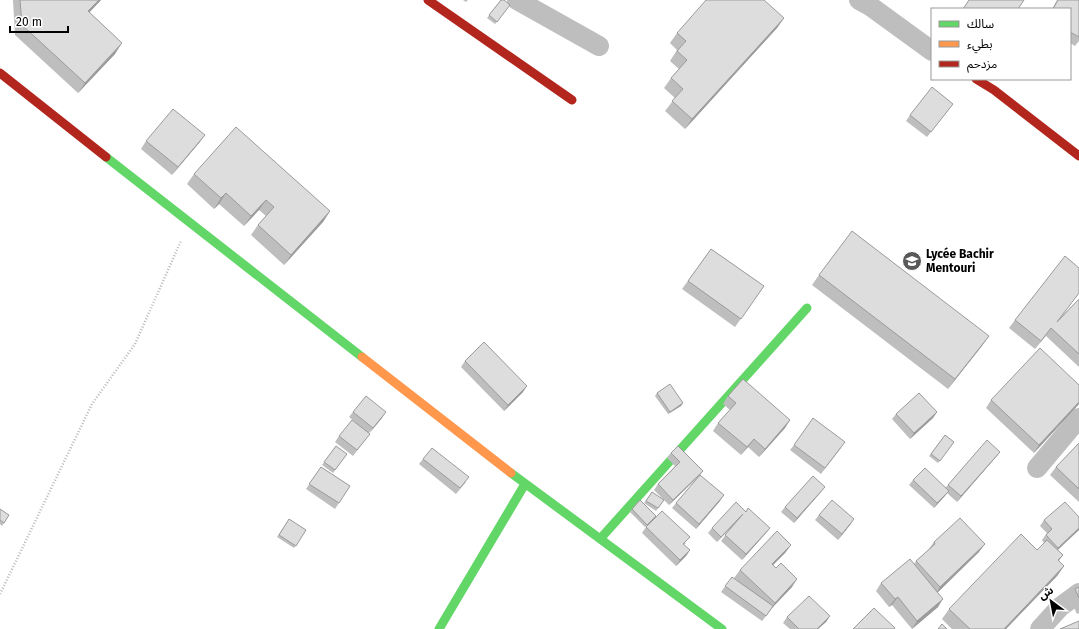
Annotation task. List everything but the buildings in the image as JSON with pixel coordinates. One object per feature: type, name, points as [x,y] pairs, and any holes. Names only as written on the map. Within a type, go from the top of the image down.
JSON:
[{"type":"street","points":[[428,0],[572,100]]},
{"type":"street","points":[[859,0],[870,6],[931,50]]},
{"type":"street","points":[[522,1],[599,46]]},
{"type":"street","points":[[0,73],[524,484],[722,629]]},
{"type":"street","points":[[978,80],[994,90],[1079,156]]},
{"type":"street","points":[[600,539],[807,308]]},
{"type":"street","points":[[1037,468],[1079,418]]},
{"type":"street","points":[[439,629],[524,484]]},
{"type":"street","points":[[1040,629],[1060,607],[1079,594]]},
{"type":"path","points":[[0,594],[92,404],[134,344],[189,221]]},
{"type":"traffic: fast","points":[[106,157],[362,357]]},
{"type":"traffic: fast","points":[[600,539],[807,308]]},
{"type":"traffic: fast","points":[[511,473],[722,629]]},
{"type":"traffic: fast","points":[[439,629],[525,484]]},
{"type":"traffic: slow","points":[[362,357],[511,473]]},
{"type":"traffic: jam","points":[[428,0],[572,100]]},
{"type":"traffic: jam","points":[[0,73],[106,157]]},
{"type":"traffic: jam","points":[[978,80],[994,90],[1079,156]]},
{"type":"place","name":"Lycée Bachir Mentouri","points":[[912,261]]}]
